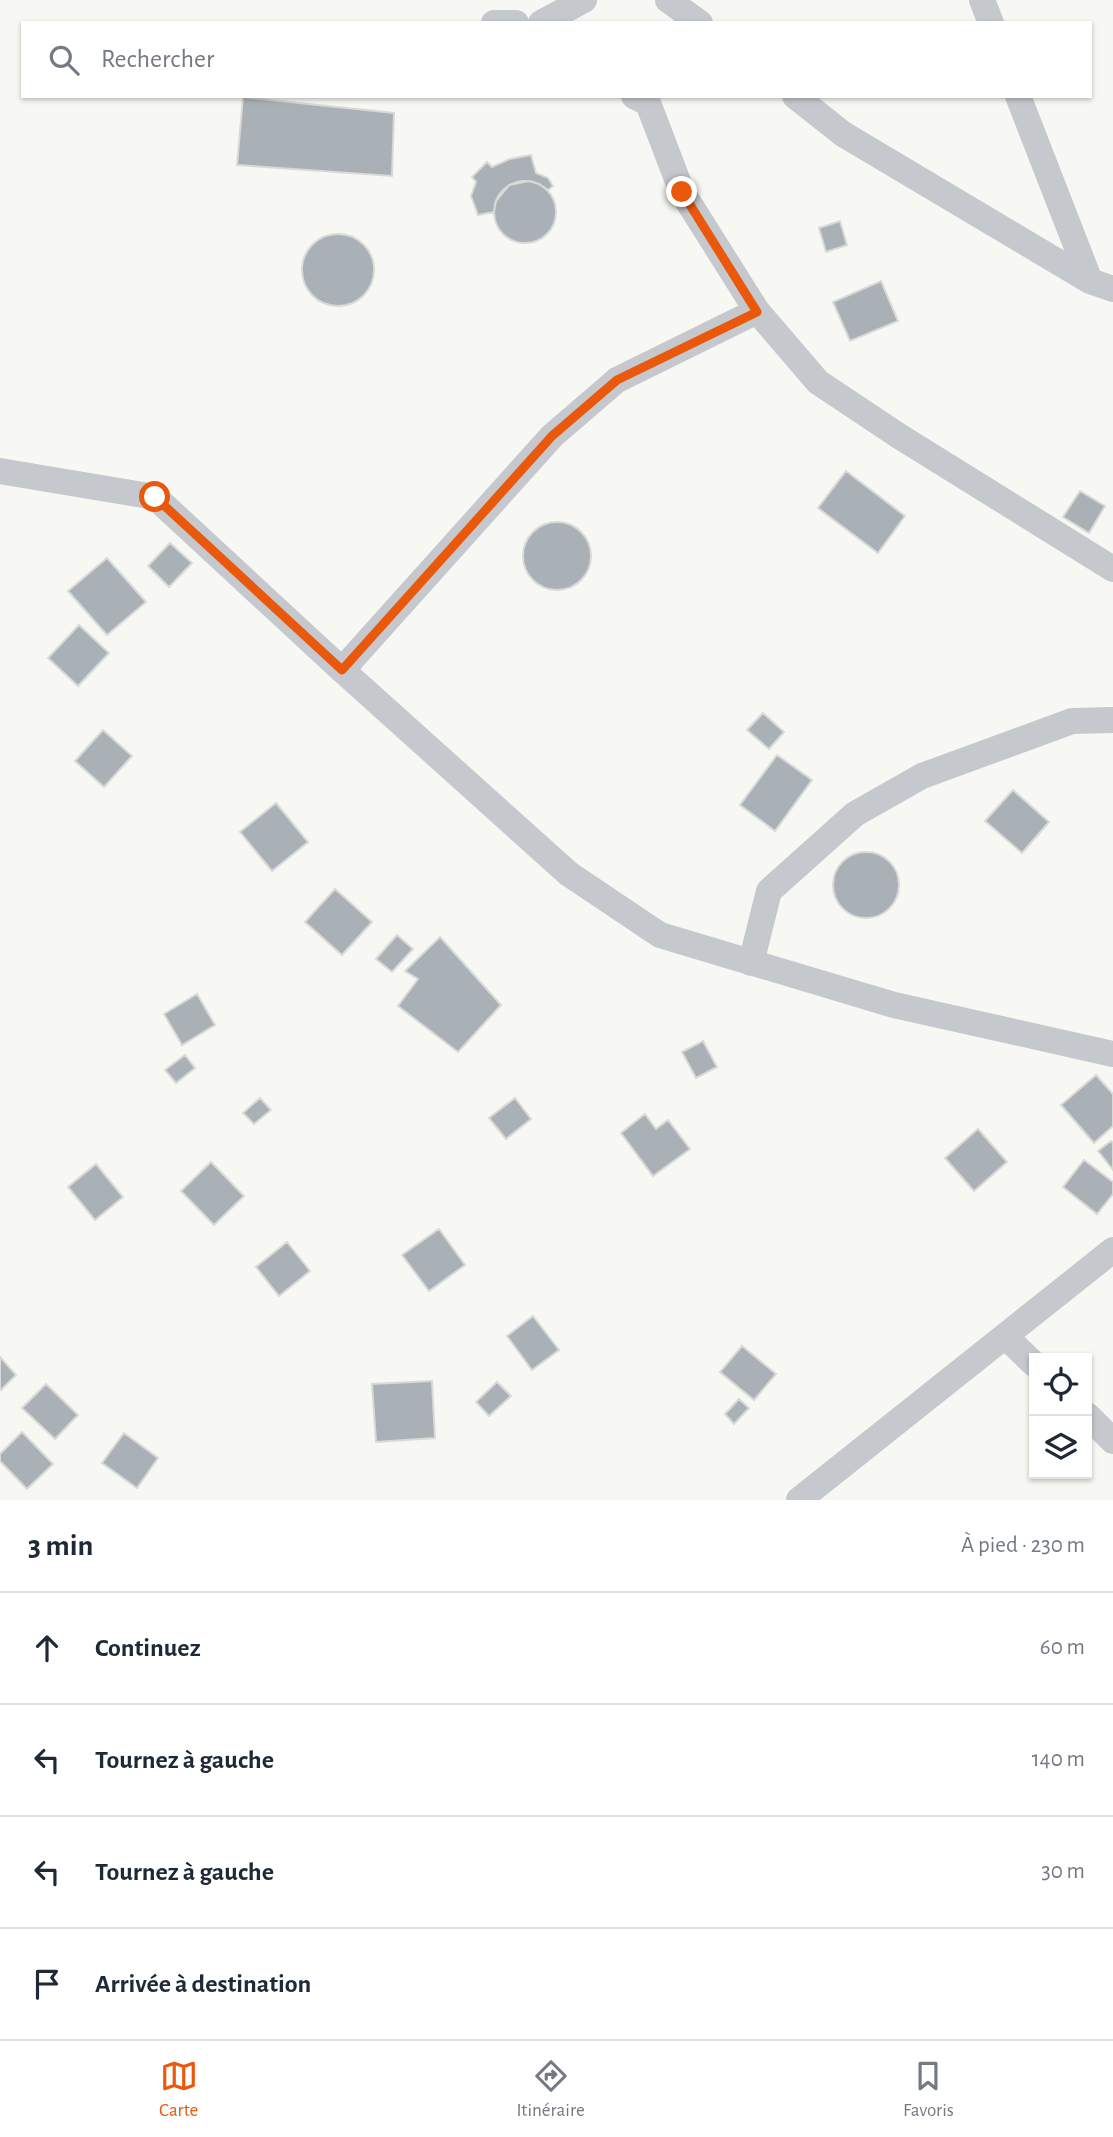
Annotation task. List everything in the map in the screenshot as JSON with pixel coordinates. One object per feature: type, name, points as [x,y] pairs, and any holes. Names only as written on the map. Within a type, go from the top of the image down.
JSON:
[{"type":"street","points":[[545,21],[584,0]]},
{"type":"street","points":[[668,0],[697,21]]},
{"type":"street","points":[[982,0],[990,21]]},
{"type":"street","points":[[638,98],[648,103],[682,192],[757,312],[818,382],[1113,569]]},
{"type":"street","points":[[798,98],[843,134],[1102,285]]},
{"type":"street","points":[[1019,98],[1102,285]]},
{"type":"street","points":[[342,670],[552,436],[617,380],[757,312]]},
{"type":"street","points":[[0,471],[155,497],[569,874],[660,935],[894,1005],[1113,1054]]},
{"type":"street","points":[[751,963],[769,891],[855,814],[922,776],[1072,721],[1113,720]]},
{"type":"street","points":[[799,1500],[1113,1250]]},
{"type":"street","points":[[1005,1336],[1029,1359]]},
{"type":"street","points":[[1088,1416],[1113,1441]]},
{"type":"building","points":[[243,98],[394,113],[392,176],[237,165]]},
{"type":"building","points":[[531,155],[536,173],[548,178],[553,186],[548,190],[529,181],[509,185],[496,201],[494,212],[478,215],[471,196],[476,182],[472,177],[487,162],[492,167],[510,159]]},
{"type":"building","points":[[525,181],[537,183],[547,190],[554,200],[554,224],[547,234],[537,241],[525,243],[513,241],[503,234],[496,224],[494,212],[496,200],[503,190],[513,183]]},
{"type":"building","points":[[840,221],[847,245],[826,252],[819,228]]},
{"type":"building","points":[[345,234],[364,244],[372,256],[372,284],[364,296],[352,304],[331,306],[312,296],[304,284],[302,263],[312,244],[324,236]]},
{"type":"building","points":[[881,281],[898,321],[850,341],[833,302]]},
{"type":"building","points":[[846,471],[905,516],[878,553],[818,508]]},
{"type":"building","points":[[1080,491],[1105,506],[1089,533],[1063,517]]},
{"type":"building","points":[[557,522],[570,525],[581,532],[588,543],[591,556],[588,569],[581,580],[570,587],[557,590],[544,587],[533,580],[526,569],[523,556],[526,543],[533,532],[544,525]]},
{"type":"building","points":[[170,543],[192,563],[169,587],[148,566]]},
{"type":"building","points":[[107,558],[146,602],[107,635],[68,591]]},
{"type":"building","points":[[79,625],[109,653],[78,686],[48,658]]},
{"type":"building","points":[[763,713],[784,732],[769,749],[747,730]]},
{"type":"building","points":[[103,730],[132,756],[104,787],[75,761]]},
{"type":"building","points":[[777,755],[812,780],[775,831],[740,805]]},
{"type":"building","points":[[1013,790],[1049,822],[1022,853],[985,821]]},
{"type":"building","points":[[276,803],[308,842],[272,871],[240,832]]},
{"type":"building","points":[[866,852],[879,855],[889,862],[896,872],[899,885],[896,898],[889,908],[879,915],[866,918],[853,915],[843,908],[836,898],[833,885],[836,872],[843,862],[853,855]]},
{"type":"building","points":[[335,889],[372,922],[342,955],[305,922]]},
{"type":"building","points":[[397,935],[413,949],[392,972],[376,959]]},
{"type":"building","points":[[440,937],[501,1005],[458,1052],[398,1006],[418,979],[405,971]]},
{"type":"building","points":[[197,994],[215,1025],[182,1045],[164,1014]]},
{"type":"building","points":[[703,1041],[717,1067],[696,1078],[682,1052]]},
{"type":"building","points":[[185,1055],[195,1068],[176,1083],[165,1070]]},
{"type":"building","points":[[1096,1075],[1113,1094],[1113,1126],[1094,1143],[1061,1105]]},
{"type":"building","points":[[260,1098],[271,1110],[254,1124],[243,1113]]},
{"type":"building","points":[[515,1098],[531,1119],[506,1139],[489,1118]]},
{"type":"building","points":[[645,1114],[656,1129],[668,1120],[690,1149],[653,1176],[621,1133]]},
{"type":"building","points":[[978,1129],[1007,1162],[974,1191],[945,1158]]},
{"type":"building","points":[[1111,1141],[1113,1143],[1113,1170],[1098,1151]]},
{"type":"building","points":[[1084,1160],[1113,1182],[1113,1194],[1097,1214],[1063,1187]]},
{"type":"building","points":[[211,1162],[244,1196],[214,1225],[181,1191]]},
{"type":"building","points":[[96,1164],[123,1197],[95,1220],[68,1187]]},
{"type":"building","points":[[439,1229],[465,1265],[429,1291],[402,1255]]},
{"type":"building","points":[[287,1242],[310,1271],[279,1296],[256,1267]]},
{"type":"building","points":[[533,1316],[559,1350],[532,1370],[507,1336]]},
{"type":"building","points":[[742,1346],[776,1374],[754,1400],[720,1372]]},
{"type":"building","points":[[0,1357],[16,1375],[1,1390],[0,1389]]},
{"type":"building","points":[[432,1381],[435,1438],[376,1442],[372,1384]]},
{"type":"building","points":[[497,1382],[511,1396],[489,1416],[476,1402]]},
{"type":"building","points":[[46,1384],[78,1415],[55,1439],[22,1408]]},
{"type":"building","points":[[739,1399],[749,1408],[734,1424],[725,1414]]},
{"type":"building","points":[[22,1432],[53,1464],[27,1489],[0,1461],[0,1454]]},
{"type":"building","points":[[124,1433],[158,1458],[137,1488],[102,1463]]},
{"type":"route","points":[[155,497],[342,670],[552,436],[617,380],[757,312],[682,192]]}]
